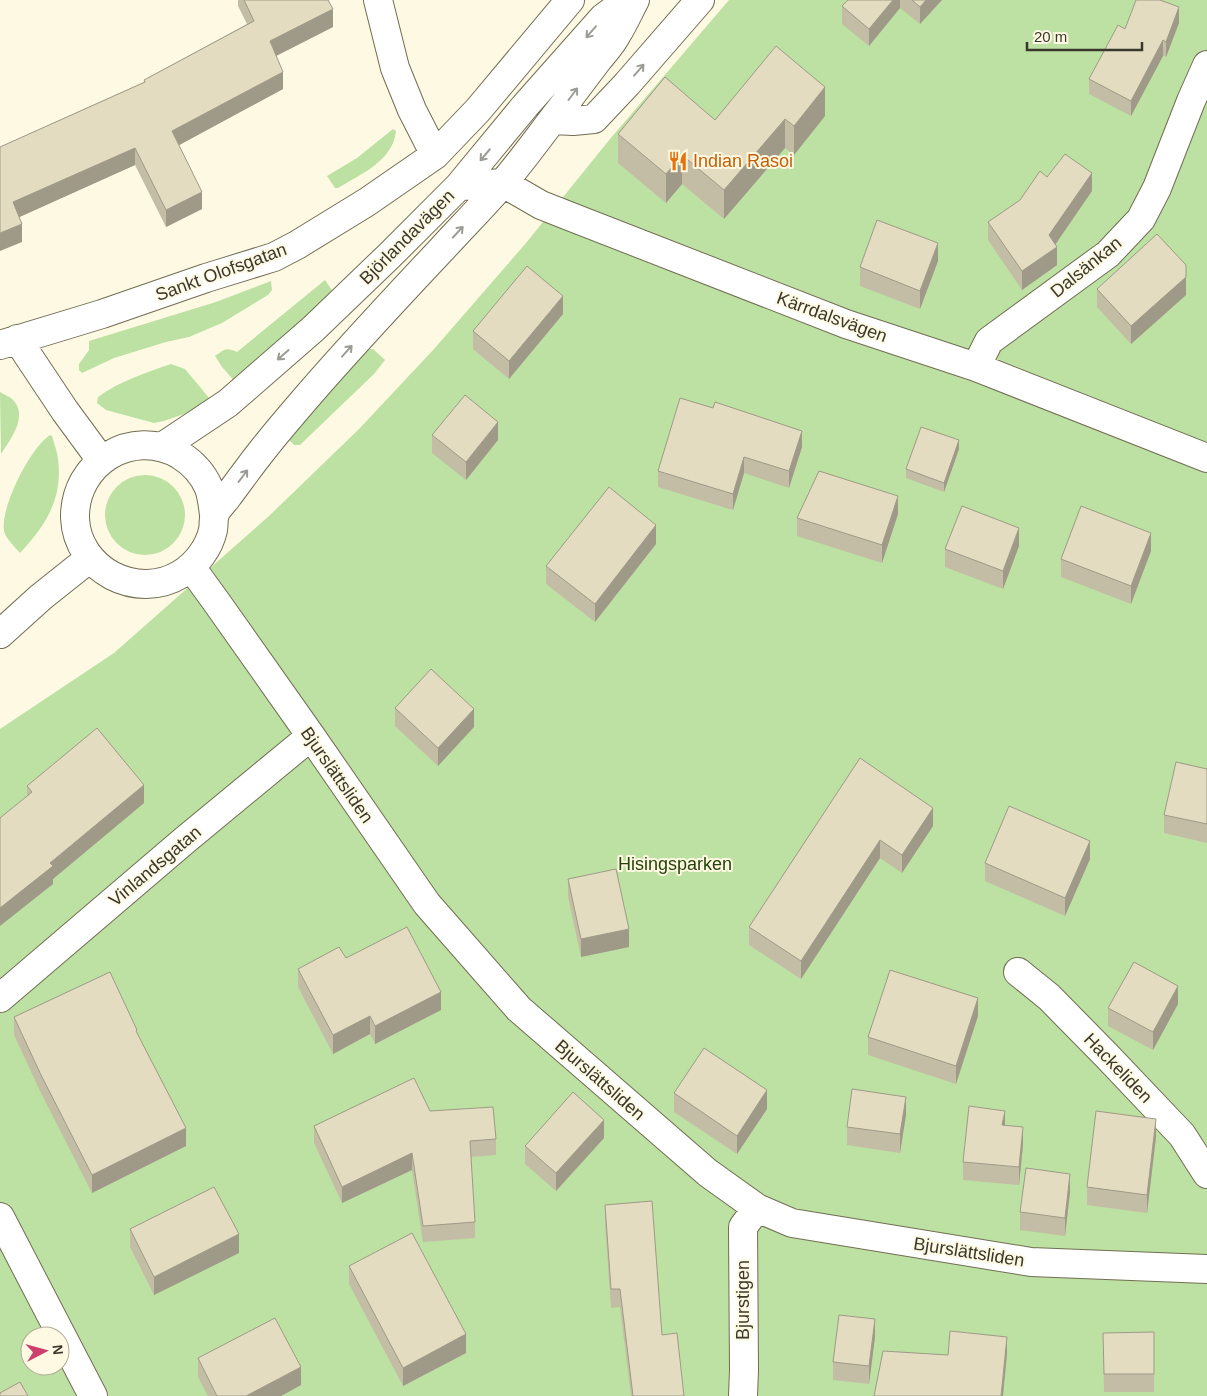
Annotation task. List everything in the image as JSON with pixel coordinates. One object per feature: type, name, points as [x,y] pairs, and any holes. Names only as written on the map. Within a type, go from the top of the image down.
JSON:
[{"type":"street","points":[[378,0],[395,68],[412,110],[435,155],[478,110],[570,0]]},
{"type":"street","name":"Björlandavägen","points":[[162,447],[228,403],[306,335],[389,256],[459,186],[525,106],[603,18],[628,0]]},
{"type":"street","name":"Björlandavägen","points":[[214,515],[266,445],[344,354],[503,183],[617,36],[635,0]]},
{"type":"street","points":[[552,120],[594,119],[700,0]]},
{"type":"street","name":"Dalsänkan","points":[[976,366],[989,341],[1108,254],[1141,219],[1157,188],[1207,64]]},
{"type":"street","name":"Sankt Olofsgatan","points":[[101,460],[65,410],[8,342],[102,314],[274,257],[367,202],[435,155]]},
{"type":"street","points":[[459,186],[503,183]]},
{"type":"street","name":"Kärrdalsvägen","points":[[503,183],[542,205],[574,218],[846,324],[976,366],[1207,458]]},
{"type":"street","name":"Björlandavägen","points":[[137,445],[162,447],[190,461],[208,485],[214,515],[213,530],[208,544],[200,556],[179,576],[152,584],[124,581],[111,576],[100,568],[82,546],[75,520],[78,493],[92,470],[101,460],[112,453],[137,445]]},
{"type":"street","points":[[0,634],[41,597],[90,558]]},
{"type":"street","name":"Bjurslättsliden","points":[[190,567],[311,736],[426,904],[519,1009],[708,1172],[757,1208],[792,1223],[1031,1262],[1207,1269]]},
{"type":"street","name":"Vinlandsgatan","points":[[0,998],[185,840],[311,736]]},
{"type":"street","name":"Hackeliden","points":[[1018,972],[1049,997],[1175,1128],[1207,1174]]},
{"type":"street","name":"Bjurstigen","points":[[743,1396],[743,1228],[757,1208]]},
{"type":"street","points":[[0,1217],[93,1396]]},
{"type":"green space","name":"Hisingsparken","points":[[729,0],[1207,0],[1207,1396],[0,1396],[0,729],[114,653],[269,516],[359,429],[434,349],[526,243],[610,139]]},
{"type":"green space","points":[[393,129],[396,131],[394,141],[382,159],[366,172],[335,188],[327,176],[357,158]]},
{"type":"green space","points":[[325,280],[332,290],[279,346],[238,385],[215,356],[226,349],[237,352]]},
{"type":"green space","points":[[271,281],[272,290],[268,295],[222,323],[189,337],[114,358],[82,373],[79,370],[79,364],[89,350],[89,341],[216,302]]},
{"type":"green space","points":[[369,349],[373,349],[385,360],[374,374],[300,445],[294,445],[289,440],[290,436]]},
{"type":"green space","points":[[171,364],[185,369],[210,399],[184,414],[154,423],[106,410],[97,403],[98,397],[115,386]]},
{"type":"green space","points":[[0,392],[11,398],[19,411],[19,419],[14,434],[1,454]]},
{"type":"green space","points":[[50,435],[52,436],[58,459],[58,487],[55,499],[45,522],[20,553],[4,531],[7,508],[18,479],[26,465],[42,442]]},
{"type":"green space","points":[[145,475],[160,478],[173,487],[182,500],[185,515],[182,530],[173,543],[160,552],[145,555],[130,552],[117,543],[108,530],[105,515],[108,500],[117,487],[130,478]]},
{"type":"building","points":[[244,0],[328,0],[333,9],[270,41],[283,72],[172,131],[202,192],[166,210],[135,148],[13,202],[22,224],[0,233],[0,147],[145,82],[144,80],[254,21]]},
{"type":"building","points":[[848,0],[893,0],[869,29],[842,6]]},
{"type":"building","points":[[912,0],[926,0],[920,7]]},
{"type":"building","points":[[1136,0],[1160,0],[1179,7],[1166,42],[1163,40],[1131,101],[1089,79],[1118,25],[1125,29]]},
{"type":"building","points":[[776,46],[825,87],[794,126],[785,119],[724,190],[682,155],[666,174],[618,134],[665,77],[715,120]]},
{"type":"building","points":[[1065,154],[1092,173],[1049,235],[1057,247],[1022,271],[988,222],[1020,200],[1040,171],[1047,177]]},
{"type":"building","points":[[877,220],[938,243],[920,291],[860,267]]},
{"type":"building","points":[[1157,234],[1186,265],[1186,277],[1131,326],[1097,289]]},
{"type":"building","points":[[527,266],[563,296],[509,361],[473,331]]},
{"type":"building","points":[[465,395],[498,422],[466,462],[432,435]]},
{"type":"building","points":[[680,398],[713,408],[715,402],[802,431],[789,471],[744,457],[733,494],[658,471]]},
{"type":"building","points":[[921,427],[959,440],[944,483],[906,469]]},
{"type":"building","points":[[819,471],[898,496],[882,545],[797,518]]},
{"type":"building","points":[[609,487],[656,525],[595,604],[546,566]]},
{"type":"building","points":[[962,506],[1019,528],[1003,571],[945,549]]},
{"type":"building","points":[[1081,506],[1151,533],[1131,586],[1061,559]]},
{"type":"building","points":[[431,669],[474,709],[438,748],[395,708]]},
{"type":"building","points":[[97,728],[144,785],[50,863],[53,866],[0,908],[0,818],[32,792],[27,786]]},
{"type":"building","points":[[860,758],[933,808],[902,855],[880,840],[801,961],[749,927]]},
{"type":"building","points":[[1176,762],[1207,769],[1207,824],[1164,815]]},
{"type":"building","points":[[1009,806],[1090,841],[1065,898],[985,863]]},
{"type":"building","points":[[616,869],[629,929],[581,939],[568,879]]},
{"type":"building","points":[[407,927],[441,992],[375,1026],[370,1016],[333,1035],[298,969],[339,947],[346,958]]},
{"type":"building","points":[[1134,962],[1178,986],[1153,1032],[1108,1008]]},
{"type":"building","points":[[890,970],[978,998],[956,1066],[868,1037]]},
{"type":"building","points":[[110,972],[136,1031],[186,1128],[92,1175],[14,1017]]},
{"type":"building","points":[[704,1048],[767,1090],[737,1136],[674,1093]]},
{"type":"building","points":[[414,1078],[430,1111],[493,1107],[496,1139],[470,1141],[475,1222],[423,1226],[412,1153],[342,1187],[314,1126]]},
{"type":"building","points":[[852,1089],[906,1097],[900,1134],[847,1127]]},
{"type":"building","points":[[573,1092],[604,1120],[556,1173],[525,1146]]},
{"type":"building","points":[[969,1106],[1005,1111],[1002,1125],[1023,1127],[1019,1167],[963,1162]]},
{"type":"building","points":[[1096,1111],[1156,1119],[1147,1195],[1087,1187]]},
{"type":"building","points":[[1026,1168],[1070,1174],[1065,1218],[1020,1212]]},
{"type":"building","points":[[214,1187],[239,1234],[154,1277],[130,1229]]},
{"type":"building","points":[[652,1201],[662,1335],[677,1333],[684,1396],[633,1396],[620,1289],[611,1289],[605,1205]]},
{"type":"building","points":[[412,1233],[466,1334],[403,1368],[349,1266]]},
{"type":"building","points":[[839,1315],[875,1319],[869,1366],[833,1362]]},
{"type":"building","points":[[275,1318],[301,1367],[246,1396],[217,1396],[198,1358]]},
{"type":"building","points":[[950,1331],[1007,1337],[1001,1396],[874,1396],[883,1351],[948,1355]]},
{"type":"building","points":[[1154,1332],[1154,1374],[1104,1374],[1103,1333]]},
{"type":"building","points":[[20,1382],[28,1396],[0,1396],[0,1393]]},
{"type":"place","name":"Indian Rasoi","points":[[678,161]]}]
